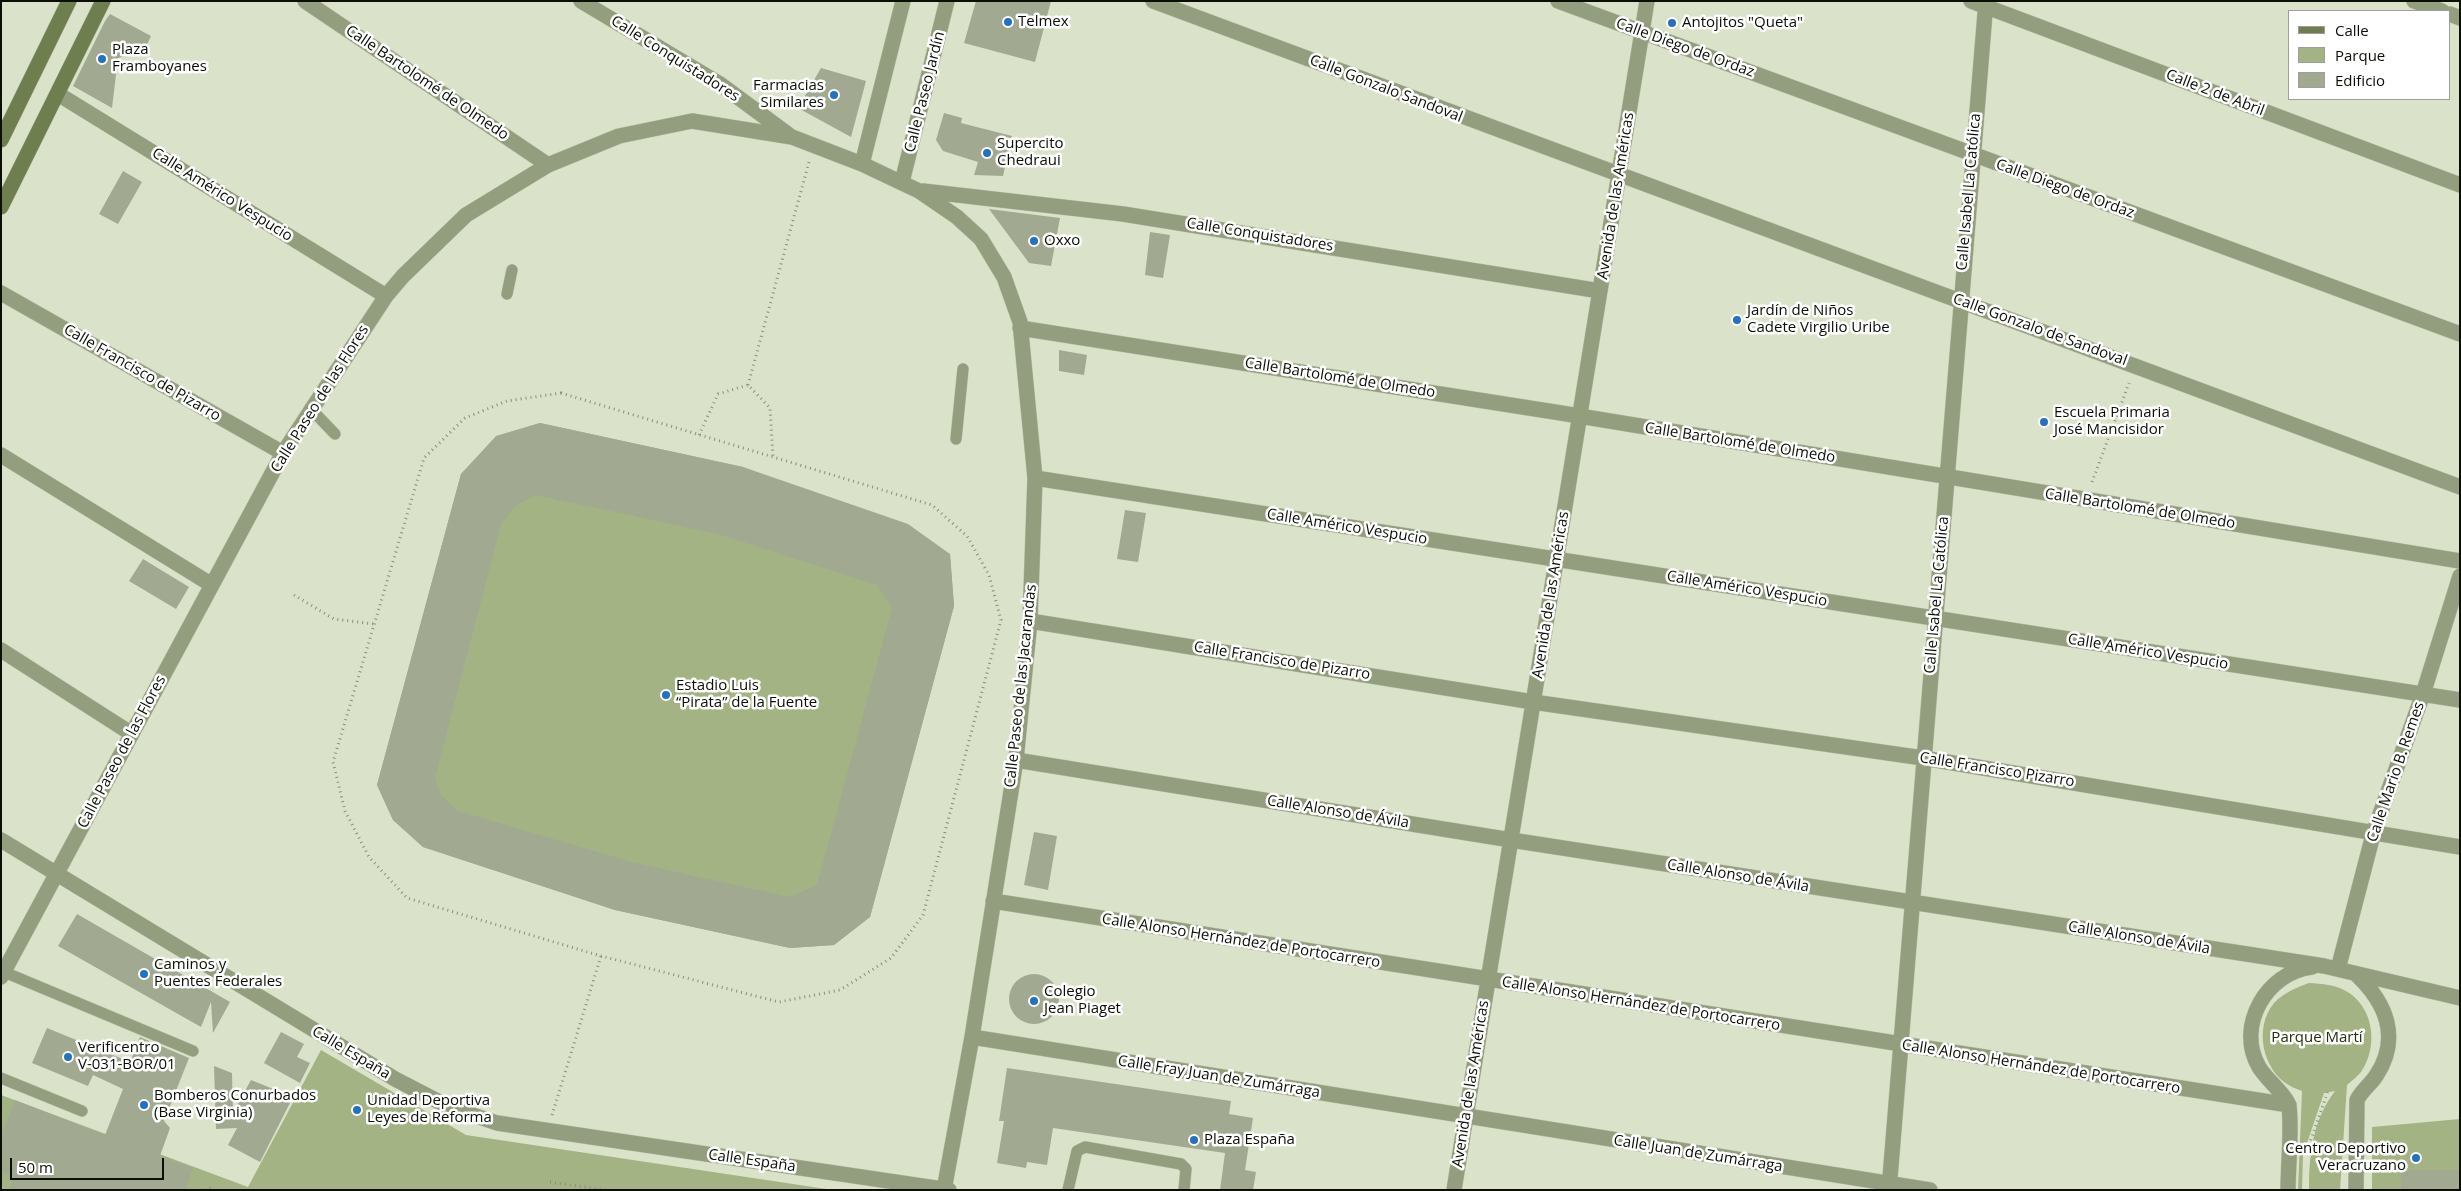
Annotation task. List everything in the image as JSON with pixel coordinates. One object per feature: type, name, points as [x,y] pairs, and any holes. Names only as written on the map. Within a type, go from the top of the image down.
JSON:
[{"type":"main road","points":[[1,140],[69,1]]},
{"type":"main road","points":[[1,207],[103,1]]},
{"type":"street","name":"Calle Bartolomé de Olmedo","points":[[305,1],[548,165]]},
{"type":"street","name":"Calle Conquistadores","points":[[581,1],[720,84],[792,137]]},
{"type":"street","points":[[862,164],[903,1]]},
{"type":"street","name":"Calle Paseo Jardín","points":[[902,182],[947,1]]},
{"type":"street","name":"Calle Gonzalo Sandoval","points":[[1153,1],[1619,176]]},
{"type":"street","name":"Calle Diego de Ordaz","points":[[1558,1],[2460,334]]},
{"type":"street","name":"Avenida de las Américas","points":[[1454,1190],[1647,1]]},
{"type":"street","points":[[2414,1],[2439,10]]},
{"type":"street","name":"Calle Isabel La Católica","points":[[1889,1187],[1972,154],[1980,3]]},
{"type":"street","name":"Calle 2 de Abril","points":[[1980,3],[2460,185]]},
{"type":"street","name":"Calle Américo Vespucio","points":[[58,94],[386,296]]},
{"type":"street","name":"Calle Paseo de las Flores","points":[[3,974],[283,453],[310,408],[386,296],[403,276],[466,215],[548,165],[620,136],[692,120],[792,137],[862,164]]},
{"type":"street","name":"Calle Paseo de las Jacarandas","points":[[862,164],[919,191],[957,216],[981,239],[1004,277],[1020,328],[1035,478],[1030,621],[1016,760],[972,1036],[944,1189]]},
{"type":"street","name":"Calle Gonzalo de Sandoval","points":[[1619,176],[1960,300],[2460,487]]},
{"type":"street","name":"Calle Conquistadores","points":[[919,191],[1132,215],[1600,291]]},
{"type":"street","name":"Calle Francisco de Pizarro","points":[[1,293],[283,453]]},
{"type":"street","name":"Calle Bartolomé de Olmedo","points":[[1020,328],[1580,417],[2460,561]]},
{"type":"street","points":[[1,455],[212,585]]},
{"type":"street","name":"Calle Américo Vespucio","points":[[1035,478],[2460,700]]},
{"type":"street","name":"Calle Mario B. Remes","points":[[2331,967],[2374,831],[2423,694],[2460,576]]},
{"type":"street","name":"Calle Francisco de Pizarro","points":[[1030,621],[1533,702]]},
{"type":"street","points":[[1,650],[132,734]]},
{"type":"street","name":"Calle Francisco Pizarro","points":[[1533,702],[1923,758],[2460,846]]},
{"type":"street","name":"Calle Alonso de Ávila","points":[[1016,760],[1511,840],[2331,967],[2357,975],[2460,998]]},
{"type":"street","name":"Calle España","points":[[1,840],[395,1079],[441,1103],[497,1123],[949,1190]]},
{"type":"street","name":"Calle Alonso Hernández de Portocarrero","points":[[994,901],[2289,1105]]},
{"type":"street","points":[[2288,1190],[2289,1105],[2257,1065],[2252,1049],[2251,1033],[2253,1018],[2268,990],[2280,979],[2303,968],[2331,967]]},
{"type":"street","points":[[2356,1190],[2357,1100],[2362,1091],[2377,1075],[2386,1054],[2389,1037],[2387,1017],[2380,1001],[2357,975]]},
{"type":"street","name":"Calle Fray Juan de Zumárraga","points":[[972,1036],[1466,1116]]},
{"type":"street","name":"Calle Juan de Zumárraga","points":[[1466,1116],[1889,1187],[1930,1190]]},
{"type":"lane","points":[[507,294],[512,270]]},
{"type":"lane","points":[[956,438],[963,369]]},
{"type":"lane","points":[[310,408],[335,434]]},
{"type":"lane","points":[[3,974],[192,1051]]},
{"type":"lane","points":[[1,1078],[82,1111]]},
{"type":"lane","points":[[1068,1190],[1077,1151],[1084,1147],[1181,1164],[1186,1169],[1184,1190]]},
{"type":"path","points":[[748,385],[813,145]]},
{"type":"path","points":[[2085,500],[2136,366]]},
{"type":"path","points":[[699,435],[718,394],[748,385]]},
{"type":"path","points":[[748,385],[770,408],[773,457]]},
{"type":"path","points":[[561,393],[773,457],[932,505],[967,536],[989,575],[1001,620],[922,915],[891,958],[840,990],[779,1002],[601,956],[408,898],[369,857],[345,811],[333,762],[424,458],[465,418],[507,401],[561,393]]},
{"type":"path","points":[[294,595],[334,619],[374,624]]},
{"type":"path","points":[[548,1130],[601,956]]},
{"type":"path","points":[[2308,1148],[2328,1091]]},
{"type":"path","points":[[550,1182],[605,1190]]},
{"type":"path","points":[[207,1190],[208,1187],[214,1190]]},
{"type":"green space","name":"Estadio Luis “Pirata” de la Fuente","points":[[540,423],[743,467],[950,554],[954,606],[870,917],[834,945],[790,948],[615,910],[423,847],[393,820],[377,785],[461,474],[497,436]]},
{"type":"green space","name":"Parque Martí","points":[[2309,983],[2335,987],[2344,990],[2354,997],[2362,1005],[2370,1027],[2371,1039],[2367,1062],[2361,1072],[2347,1085],[2340,1190],[2309,1190],[2311,1150],[2317,1125],[2335,1091],[2324,1093],[2303,1155],[2302,1190],[2298,1190],[2302,1091],[2286,1083],[2276,1074],[2265,1053],[2263,1042],[2265,1019],[2270,1008],[2278,999]]},
{"type":"green space","name":"Unidad Deportiva Leyes de Reforma","points":[[321,1050],[466,1135],[833,1190],[1,1190],[1,1095],[248,1187]]},
{"type":"green space","name":"Centro Deportivo Veracruzano","points":[[2460,1119],[2460,1190],[2372,1190],[2372,1127]]},
{"type":"building","name":"Telmex","points":[[976,1],[1051,1],[1035,62],[964,43]]},
{"type":"building","name":"Plaza Framboyanes","points":[[110,14],[151,36],[145,49],[133,50],[130,55],[118,58],[112,108],[73,86]]},
{"type":"building","name":"Farmacias Similares","points":[[821,68],[866,81],[851,137],[798,108]]},
{"type":"building","name":"Supercito Chedraui","points":[[944,113],[962,118],[961,123],[1012,136],[1003,176],[974,175],[978,162],[943,151],[936,140]]},
{"type":"building","points":[[123,171],[142,182],[118,224],[99,214]]},
{"type":"building","name":"Oxxo","points":[[989,209],[1060,218],[1051,266],[1029,263]]},
{"type":"building","points":[[1150,232],[1170,235],[1163,278],[1145,275]]},
{"type":"building","points":[[1059,350],[1087,355],[1084,375],[1059,371]]},
{"type":"building","points":[[540,423],[743,467],[908,524],[950,554],[954,606],[870,917],[834,945],[790,948],[615,910],[423,847],[393,820],[377,785],[461,474],[496,436]],"holes":[[[535,495],[718,534],[877,585],[892,608],[817,885],[790,897],[632,862],[458,811],[441,795],[435,778],[501,524],[515,506]]]},
{"type":"building","points":[[1125,510],[1146,513],[1138,562],[1117,559]]},
{"type":"building","points":[[143,559],[189,587],[176,609],[129,581]]},
{"type":"building","points":[[1034,832],[1057,836],[1048,890],[1024,885]]},
{"type":"building","name":"Caminos y Puentes Federales","points":[[77,914],[230,1002],[213,1033],[211,1002],[201,1027],[58,946]]},
{"type":"building","name":"Colegio Jean Piaget","points":[[1029,974],[1039,974],[1052,981],[1059,994],[1059,1004],[1052,1017],[1039,1024],[1029,1024],[1020,1020],[1013,1013],[1009,1004],[1009,994],[1013,985],[1020,978]]},
{"type":"building","points":[[47,1028],[130,1062],[140,1037],[189,1058],[164,1121],[170,1128],[160,1156],[193,1168],[185,1190],[9,1190],[14,1176],[1,1171],[1,1135],[15,1100],[105,1135],[123,1089],[93,1075],[88,1086],[32,1063]]},
{"type":"building","points":[[281,1032],[304,1044],[297,1057],[310,1063],[300,1083],[264,1063]]},
{"type":"building","points":[[214,1066],[232,1073],[233,1113],[251,1080],[293,1097],[260,1162],[228,1145],[237,1128],[216,1129]]},
{"type":"building","name":"Plaza España","points":[[1007,1068],[1231,1101],[1229,1114],[1253,1118],[1245,1170],[1256,1172],[1253,1190],[1220,1190],[1225,1153],[1053,1128],[1047,1165],[1027,1162],[1026,1168],[997,1163],[1004,1121],[999,1121]]},
{"type":"building","points":[[2401,1170],[2460,1170],[2460,1190],[2401,1190]]},
{"type":"place","name":"Telmex","points":[[1008,22]]},
{"type":"place","name":"Antojitos \"Queta\"","points":[[1672,23]]},
{"type":"place","name":"Plaza Framboyanes","points":[[102,59]]},
{"type":"place","name":"Farmacias Similares","points":[[834,95]]},
{"type":"place","name":"Supercito Chedraui","points":[[987,153]]},
{"type":"place","name":"Oxxo","points":[[1034,241]]},
{"type":"place","name":"Jardín de Niños Cadete Virgilio Uribe","points":[[1737,320]]},
{"type":"place","name":"Escuela Primaria José Mancisidor","points":[[2044,422]]},
{"type":"place","name":"Estadio Luis “Pirata” de la Fuente","points":[[666,695]]},
{"type":"place","name":"Caminos y Puentes Federales","points":[[144,974]]},
{"type":"place","name":"Colegio Jean Piaget","points":[[1034,1001]]},
{"type":"place","name":"Verificentro V-031-BOR/01","points":[[68,1057]]},
{"type":"place","name":"Bomberos Conurbados (Base Virginia)","points":[[144,1105]]},
{"type":"place","name":"Unidad Deportiva Leyes de Reforma","points":[[357,1110]]},
{"type":"place","name":"Plaza España","points":[[1194,1140]]},
{"type":"place","name":"Centro Deportivo Veracruzano","points":[[2416,1158]]}]
